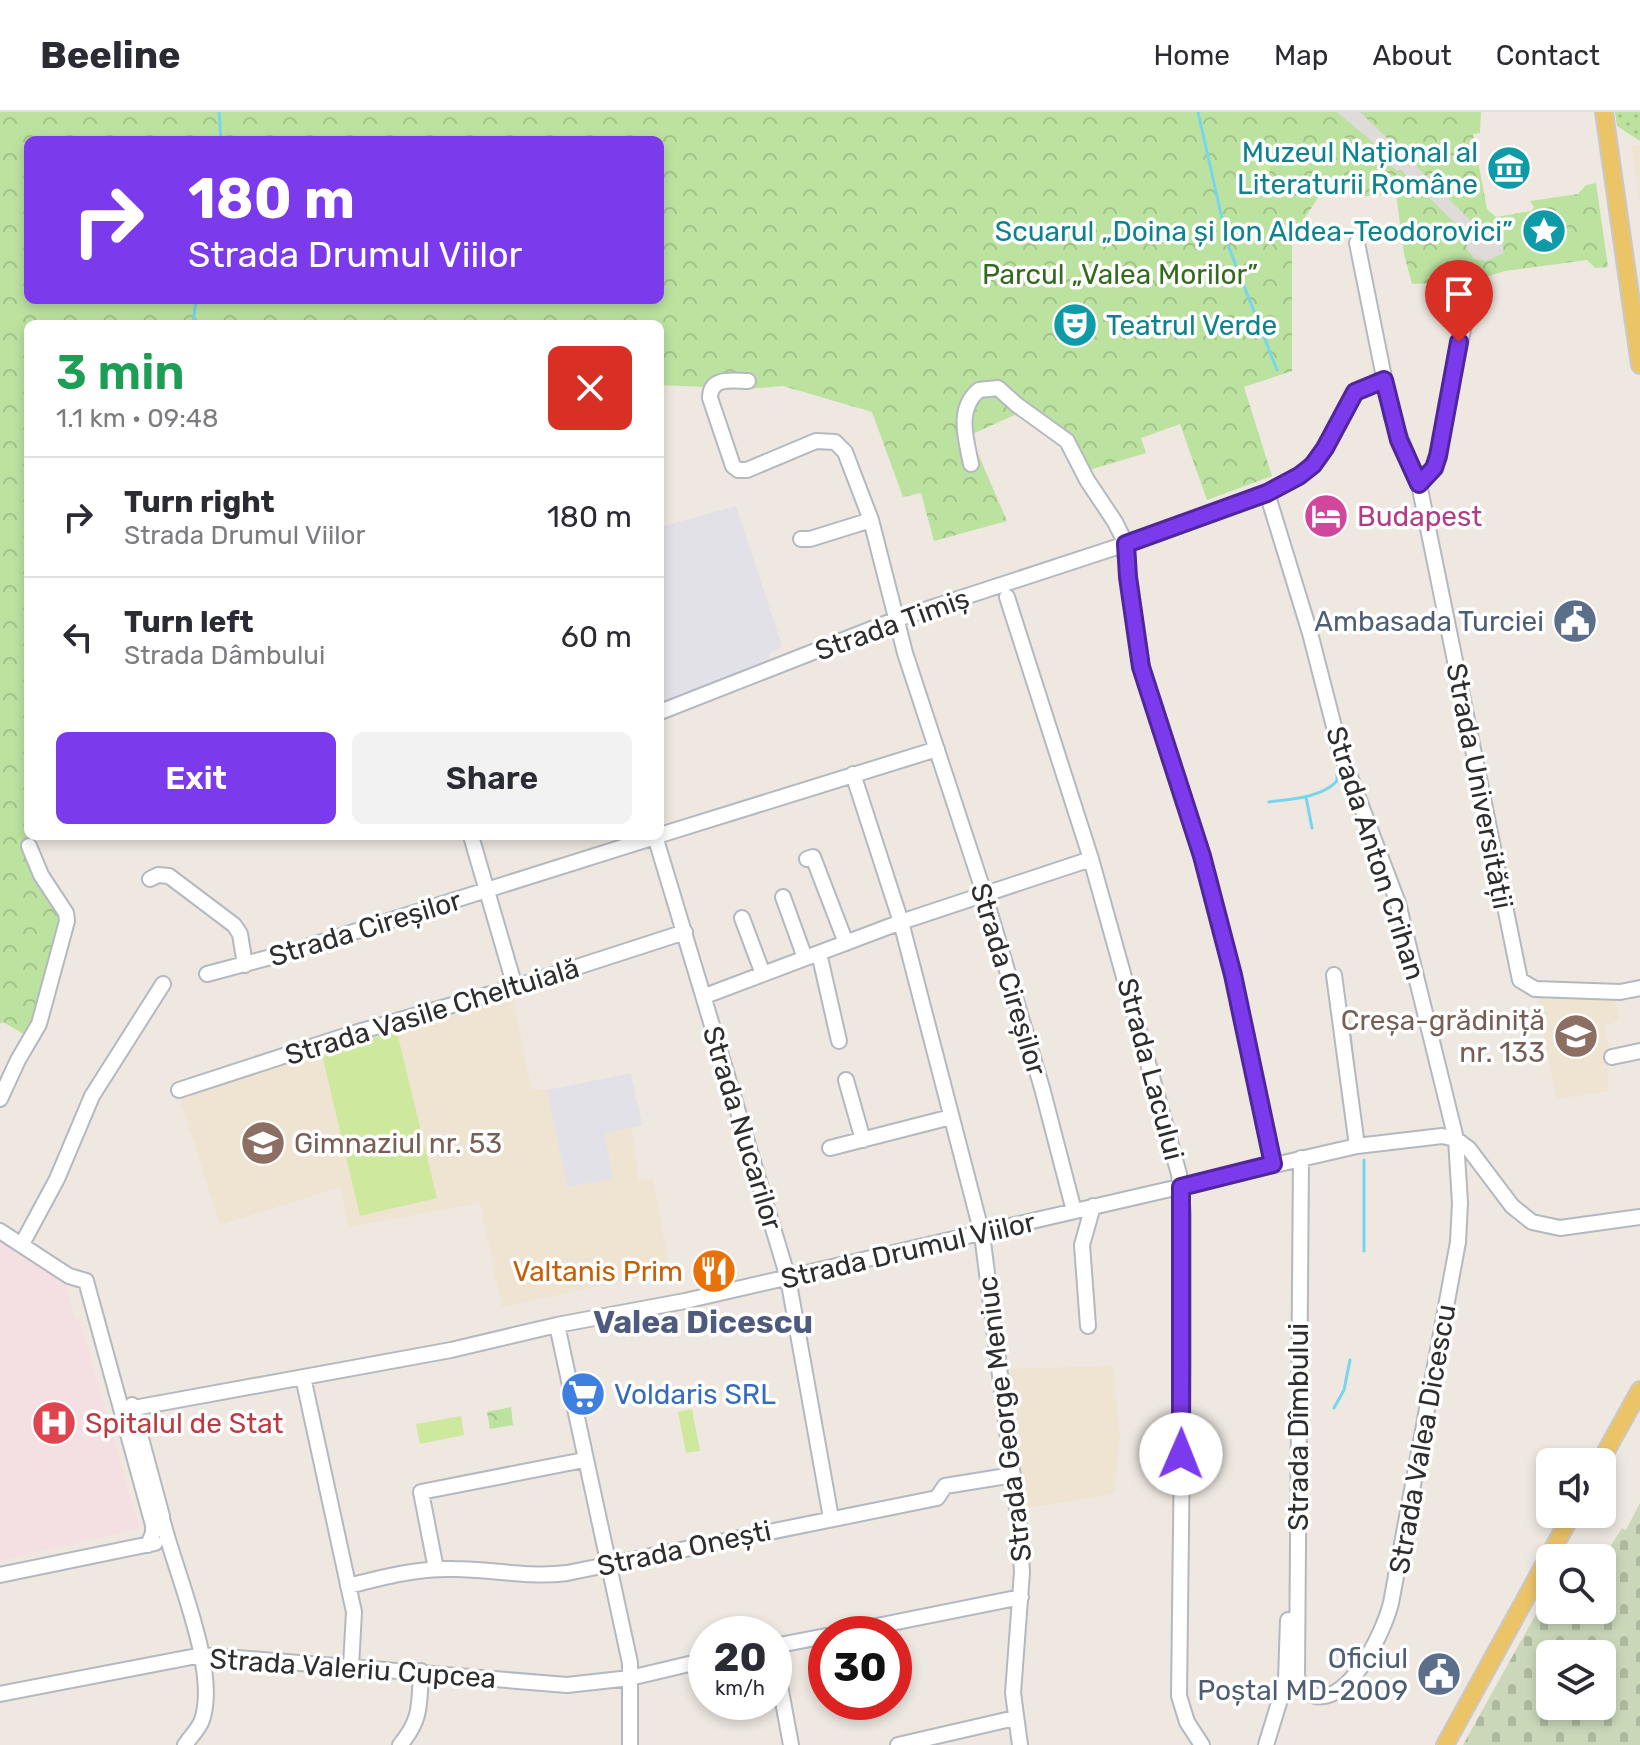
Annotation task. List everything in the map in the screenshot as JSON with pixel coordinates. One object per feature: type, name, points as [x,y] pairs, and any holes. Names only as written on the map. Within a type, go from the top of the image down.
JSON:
[{"type":"main road","points":[[1604,112],[1640,365]]},
{"type":"main road","points":[[1608,1448],[1640,1390]]},
{"type":"main road","points":[[1445,1745],[1564,1528]]},
{"type":"street","points":[[1357,243],[1384,380]]},
{"type":"street","points":[[1419,484],[1434,468],[1438,456],[1473,286]]},
{"type":"street","name":"Strada Universității","points":[[1384,380],[1399,440],[1419,484],[1520,980],[1535,989],[1620,992],[1640,988]]},
{"type":"street","name":"Strada Timiș","points":[[664,710],[897,619],[1126,544],[1267,493],[1307,470],[1325,448],[1350,397],[1360,388],[1384,380]]},
{"type":"street","name":"Strada Cireșilor","points":[[748,381],[724,381],[716,383],[710,390],[733,466],[738,470],[747,470],[816,441],[835,442],[845,452],[871,520],[905,653],[984,893],[1042,1088],[1074,1211]]},
{"type":"street","points":[[971,464],[964,426],[967,405],[979,390],[998,388],[1067,441],[1126,544],[1141,667],[1202,856],[1233,975],[1273,1164]]},
{"type":"street","name":"Strada Anton Crihan","points":[[1267,493],[1310,633],[1340,750],[1398,903],[1456,1139],[1469,1149],[1512,1206],[1532,1222],[1560,1228],[1640,1217]]},
{"type":"street","points":[[801,539],[871,520]]},
{"type":"street","name":"Strada Lacului","points":[[1007,597],[1091,859],[1170,1135],[1181,1187],[1183,1365],[1179,1696],[1187,1722],[1202,1745]]},
{"type":"street","name":"Strada Cireșilor","points":[[664,834],[937,749]]},
{"type":"street","name":"Strada George Meniuc","points":[[853,774],[901,922],[982,1234],[1021,1551],[1021,1597],[1013,1693],[1020,1745]]},
{"type":"street","points":[[472,840],[515,987]]},
{"type":"street","name":"Strada Cireșilor","points":[[207,974],[245,965],[644,840]]},
{"type":"street","name":"Strada Nucarilor","points":[[658,840],[788,1278],[831,1518]]},
{"type":"street","points":[[0,1099],[39,1024],[67,921],[66,913],[41,875],[29,846]]},
{"type":"street","points":[[807,859],[813,857],[846,943]]},
{"type":"street","points":[[705,996],[901,922],[1091,859]]},
{"type":"street","points":[[157,877],[174,880],[234,925],[240,934],[245,965]]},
{"type":"street","points":[[783,897],[812,956],[839,1041]]},
{"type":"street","points":[[742,918],[763,974]]},
{"type":"street","name":"Strada Vasile Cheltuială","points":[[179,1090],[374,1026],[515,987],[685,932]]},
{"type":"street","points":[[1334,975],[1357,1146]]},
{"type":"street","points":[[22,1244],[57,1179],[92,1096],[163,984]]},
{"type":"street","points":[[1612,1057],[1640,1051]]},
{"type":"street","points":[[846,1080],[863,1140]]},
{"type":"street","points":[[830,1148],[951,1117]]},
{"type":"street","name":"Strada Drumul Viilor","points":[[127,1408],[451,1350],[557,1325],[685,1301],[1357,1146],[1442,1136],[1456,1139]]},
{"type":"street","name":"Strada Valea Dicescu","points":[[1306,1693],[1329,1696],[1352,1678],[1379,1637],[1391,1603],[1458,1242],[1460,1203],[1456,1139]]},
{"type":"street","name":"Strada Dîmbului","points":[[1301,1158],[1297,1674],[1298,1682],[1306,1693]]},
{"type":"street","points":[[1088,1326],[1082,1245],[1093,1206]]},
{"type":"street","points":[[0,1231],[69,1276],[86,1281],[104,1344],[112,1345],[153,1525],[152,1544]]},
{"type":"street","points":[[557,1325],[630,1663],[630,1745]]},
{"type":"street","points":[[303,1377],[354,1612],[351,1666]]},
{"type":"street","points":[[127,1408],[202,1655],[205,1693],[202,1721],[185,1745]]},
{"type":"street","points":[[436,1569],[421,1492],[584,1460]]},
{"type":"street","name":"Strada Onești","points":[[348,1586],[417,1570],[541,1576],[609,1565],[937,1498],[945,1486],[1013,1475]]},
{"type":"street","points":[[0,1575],[152,1544],[161,1537],[163,1522]]},
{"type":"street","points":[[152,1544],[170,1550]]},
{"type":"street","points":[[912,1619],[1021,1597]]},
{"type":"street","points":[[1266,1745],[1286,1680],[1288,1620]]},
{"type":"street","name":"Strada Valeriu Cupcea","points":[[0,1694],[202,1655],[567,1685],[630,1678],[688,1664]]},
{"type":"street","points":[[400,1745],[413,1731],[417,1720],[421,1671]]},
{"type":"street","points":[[898,1745],[1015,1718]]},
{"type":"street","points":[[786,1720],[791,1745]]},
{"type":"shaded area","points":[[1337,112],[1360,112],[1394,145],[1398,143],[1412,157],[1410,160],[1478,228],[1489,227],[1495,232],[1500,231],[1504,253],[1486,261],[1474,259],[1467,249],[1467,235],[1400,169],[1397,171],[1384,159],[1387,156]]},
{"type":"shaded area","points":[[1640,145],[1640,203],[1631,146]]},
{"type":"shaded area","points":[[736,506],[782,646],[770,653],[768,662],[664,703],[664,526]]},
{"type":"shaded area","name":"Creșa-grădiniță nr. 133","points":[[1537,995],[1615,999],[1619,1021],[1604,1026],[1612,1062],[1607,1068],[1609,1091],[1556,1099]]},
{"type":"shaded area","points":[[513,999],[531,1089],[547,1090],[567,1187],[613,1179],[605,1134],[631,1127],[639,1180],[653,1179],[670,1271],[502,1307],[480,1203],[348,1227],[341,1187],[220,1225],[180,1098],[434,1015]]},
{"type":"shaded area","points":[[631,1073],[642,1125],[605,1134],[613,1179],[567,1187],[547,1090]]},
{"type":"shaded area","name":"Spitalul de Stat","points":[[0,1240],[65,1282],[75,1319],[79,1318],[139,1528],[0,1561]]},
{"type":"shaded area","points":[[1113,1366],[1120,1437],[1114,1494],[1022,1509],[1010,1369]]},
{"type":"green space","name":"Parcul „Valea Morilor”","points":[[0,112],[1481,112],[1480,133],[1473,134],[1487,209],[1496,217],[1531,211],[1534,207],[1530,201],[1578,194],[1586,185],[1596,183],[1608,267],[1595,268],[1587,260],[1505,271],[1489,276],[1482,285],[1467,282],[1412,284],[1404,254],[1396,194],[1356,197],[1356,188],[1324,189],[1296,231],[1292,232],[1292,371],[1244,387],[1272,476],[1207,500],[1180,424],[1141,438],[1146,453],[1089,470],[1069,439],[1017,414],[970,435],[1007,521],[934,541],[921,493],[903,497],[872,412],[783,386],[746,389],[664,385],[664,320],[24,320],[24,840],[34,840],[29,854],[62,916],[27,1036],[3,1022],[0,1024]]},
{"type":"green space","points":[[1615,112],[1640,112],[1640,141],[1617,126]]},
{"type":"green space","points":[[1268,163],[1273,190],[1263,192],[1258,165]]},
{"type":"green space","points":[[397,1032],[437,1198],[360,1216],[321,1050]]},
{"type":"green space","points":[[511,1407],[513,1425],[490,1429],[487,1412]]},
{"type":"green space","points":[[692,1409],[700,1451],[686,1453],[678,1412]]},
{"type":"green space","points":[[461,1416],[464,1435],[420,1444],[416,1424]]},
{"type":"green space","points":[[1640,1503],[1640,1745],[1463,1745],[1536,1614],[1536,1624],[1616,1624],[1616,1544],[1612,1544],[1622,1528],[1626,1530]]},
{"type":"waterway","points":[[219,112],[221,136]]},
{"type":"waterway","points":[[1198,112],[1228,245],[1277,370]]},
{"type":"waterway","points":[[194,320],[196,304]]},
{"type":"waterway","points":[[1269,802],[1323,791],[1337,781],[1337,773]]},
{"type":"waterway","points":[[1306,797],[1312,828]]},
{"type":"waterway","points":[[1342,986],[1348,1021]]},
{"type":"waterway","points":[[1350,1035],[1358,1106]]},
{"type":"waterway","points":[[1364,1160],[1364,1251]]},
{"type":"waterway","points":[[1334,1408],[1344,1390],[1350,1360]]},
{"type":"place","name":"Muzeul Național al Literaturii Române","points":[[1509,168]]},
{"type":"place","name":"Scuarul „Doina și Ion Aldea-Teodorovici”","points":[[1544,231]]},
{"type":"place","name":"Teatrul Verde","points":[[1075,325]]},
{"type":"place","name":"Budapest","points":[[1326,516]]},
{"type":"place","name":"Ambasada Turciei","points":[[1575,621]]},
{"type":"place","name":"Creșa-grădiniță nr. 133","points":[[1576,1036]]},
{"type":"place","name":"Gimnaziul nr. 53","points":[[263,1143]]},
{"type":"place","name":"Valtanis Prim","points":[[714,1271]]},
{"type":"place","name":"Voldaris SRL","points":[[583,1394]]},
{"type":"place","name":"Spitalul de Stat","points":[[54,1423]]},
{"type":"place","name":"Oficiul Poștal MD-2009","points":[[1439,1674]]},
{"type":"district","name":"Valea Dicescu","points":[[703,1322]]},
{"type":"route","points":[[1181,1454],[1181,1187],[1273,1164],[1233,975],[1202,856],[1141,667],[1126,544],[1267,493],[1299,476],[1313,465],[1325,448],[1350,397],[1360,388],[1384,380],[1399,440],[1419,484],[1434,468],[1442,442],[1459,342]]}]
